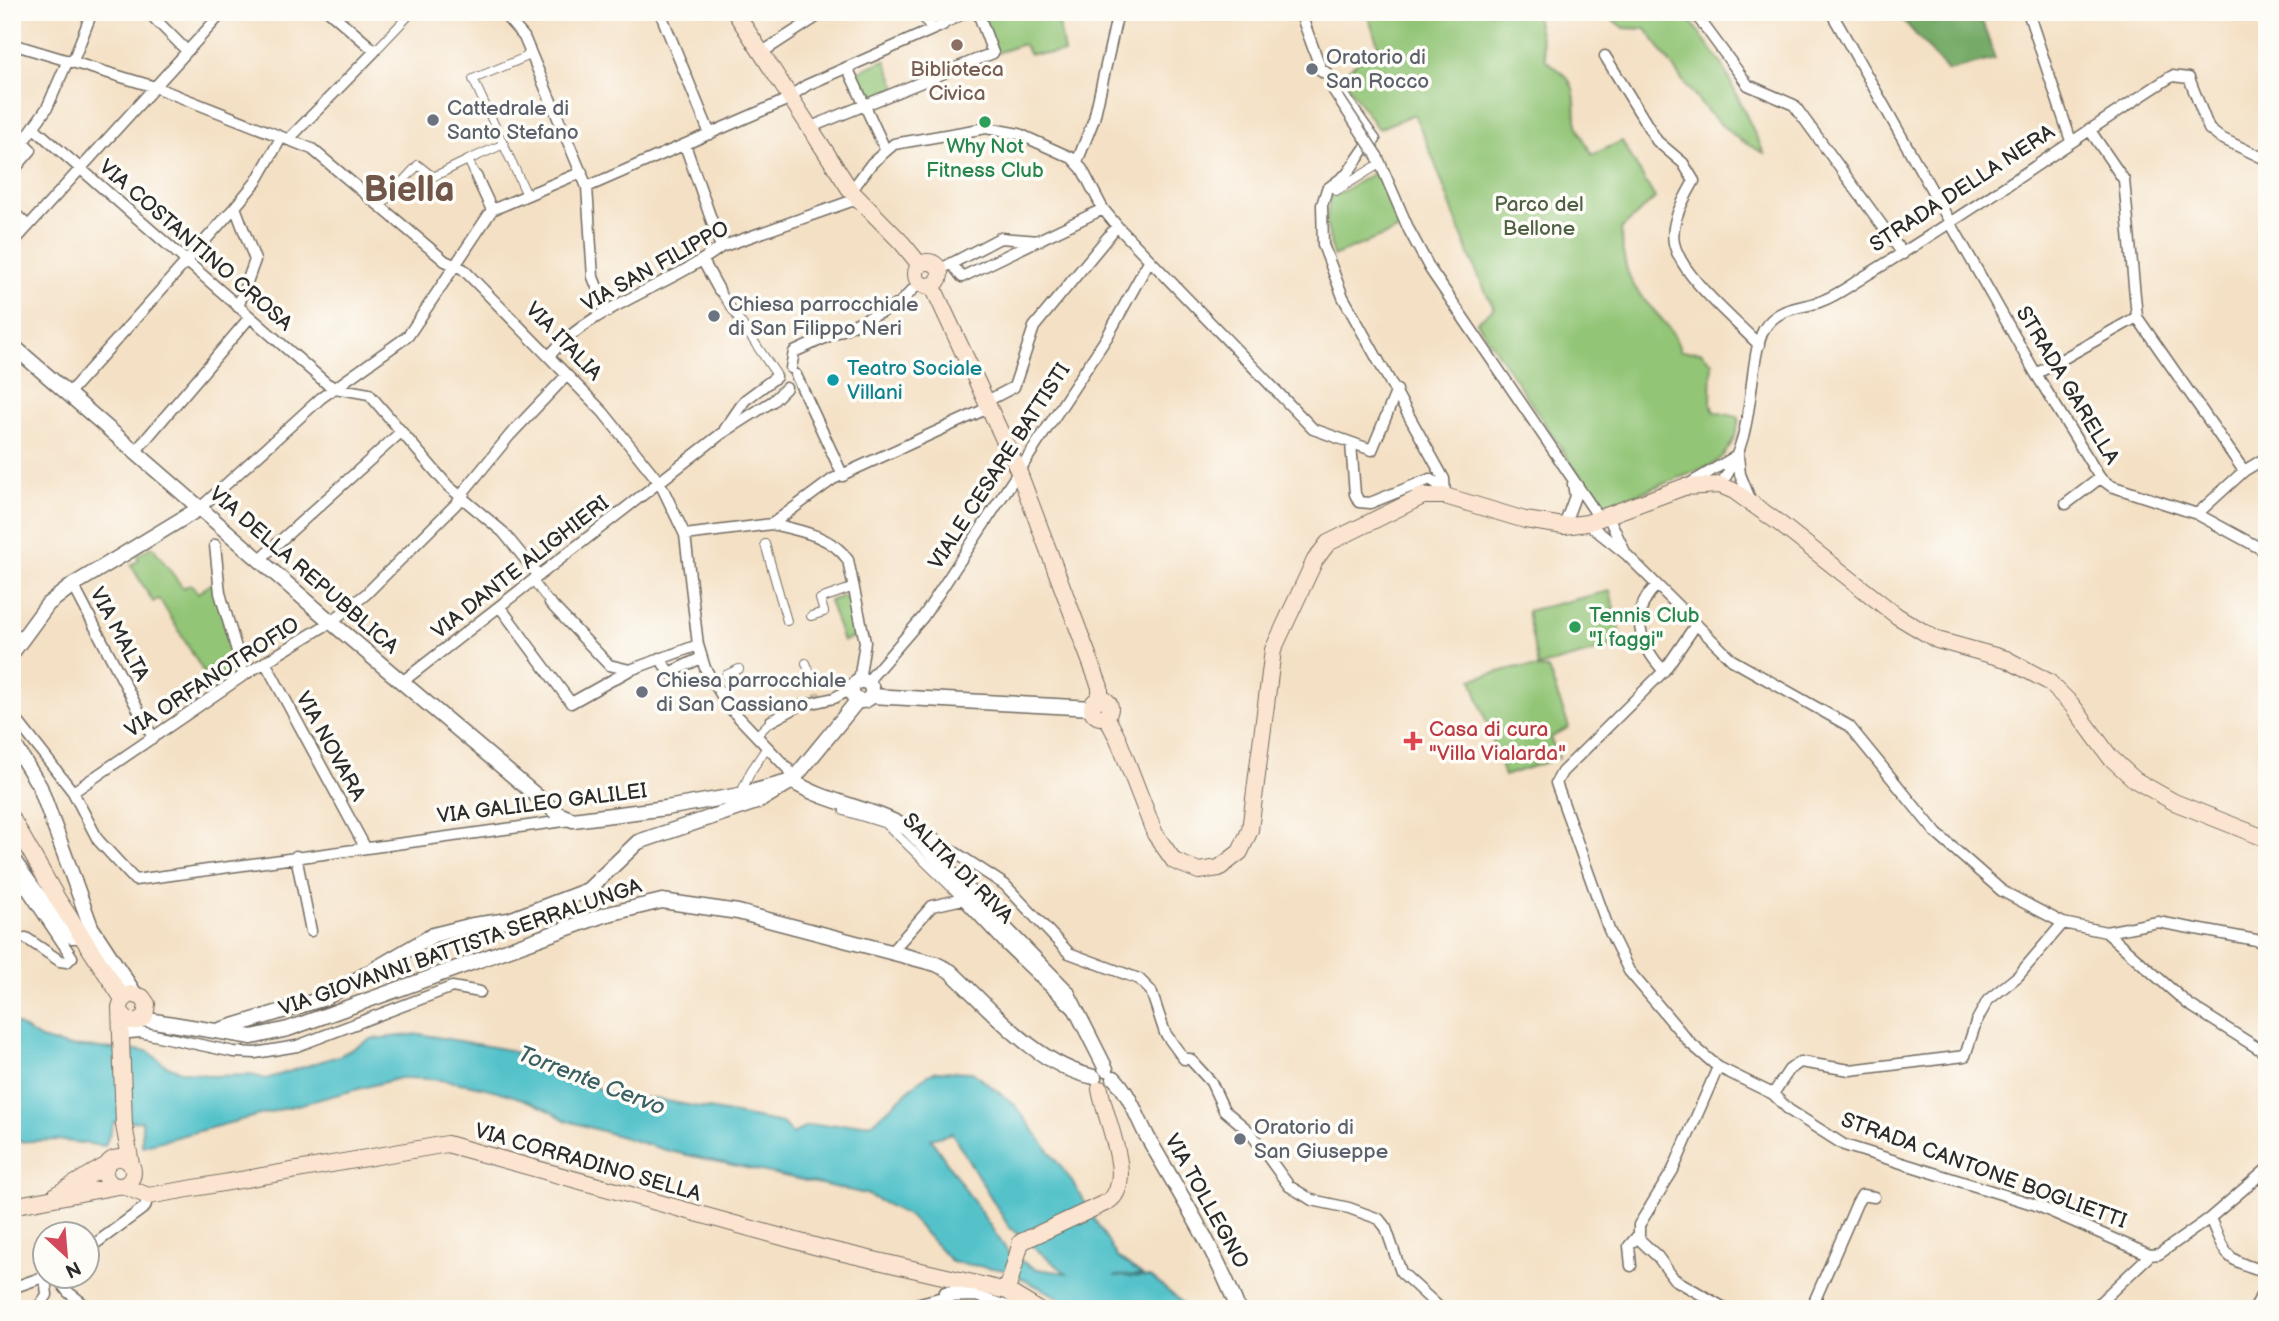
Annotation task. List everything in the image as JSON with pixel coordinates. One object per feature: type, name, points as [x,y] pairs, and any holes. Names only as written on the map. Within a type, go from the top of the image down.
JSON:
[{"type":"main road","points":[[735,12],[854,195],[887,226],[920,265]]},
{"type":"main road","points":[[920,265],[930,262],[945,266],[939,277],[926,284]]},
{"type":"main road","points":[[920,265],[916,275],[926,284],[1018,470],[1100,687],[1099,708],[1118,739],[1156,834],[1168,855],[1182,866],[1199,870],[1226,864],[1240,852],[1250,830],[1273,650],[1315,560],[1328,543],[1346,531],[1411,500],[1445,496],[1534,523],[1564,526],[1598,519],[1684,487],[1720,485],[1752,503],[1897,616],[1937,640],[2006,659],[2049,682],[2072,705],[2110,757],[2135,780],[2174,802],[2267,839]]},
{"type":"main road","points":[[12,819],[130,1021],[120,1160],[107,1179],[151,1196]]},
{"type":"main road","name":"SALITA DI RIVA","points":[[1003,1287],[1017,1248],[1028,1237],[1107,1202],[1119,1192],[1123,1174],[1104,1081]]},
{"type":"main road","name":"VIA CORRADINO SELLA","points":[[151,1196],[447,1144],[818,1247],[1003,1287],[1037,1309]]},
{"type":"main road","points":[[12,1206],[121,1186],[131,1180],[120,1160]]},
{"type":"main road","points":[[120,1160],[151,1196]]},
{"type":"main road","points":[[38,1201],[73,1187],[120,1160]]},
{"type":"street","points":[[23,142],[52,97],[92,12]]},
{"type":"street","points":[[148,12],[187,51]]},
{"type":"street","points":[[12,244],[223,12]]},
{"type":"street","points":[[330,12],[374,51]]},
{"type":"street","points":[[68,394],[235,207],[256,182],[285,139],[412,12]]},
{"type":"street","points":[[502,12],[524,37],[582,172],[587,187],[593,277],[607,312]]},
{"type":"street","points":[[660,12],[710,134]]},
{"type":"street","points":[[761,53],[824,12]]},
{"type":"street","points":[[921,12],[938,27]]},
{"type":"street","points":[[1077,162],[1094,119],[1118,12]]},
{"type":"street","points":[[1300,12],[1320,68],[1379,159],[1409,230],[1430,269],[1598,519],[1626,554],[1695,626],[1751,673],[1849,726],[1951,848],[2002,891],[2063,923],[2106,932],[2158,922],[2256,940],[2267,945]]},
{"type":"street","points":[[1694,12],[1748,85],[1794,105],[1903,254]]},
{"type":"street","name":"STRADA GARELLA","points":[[1831,12],[2036,374],[2100,478],[2111,486],[2197,514],[2267,552]]},
{"type":"street","points":[[2028,12],[2071,141]]},
{"type":"street","points":[[587,187],[791,97],[798,89],[847,67],[938,27],[976,14],[993,53],[811,127]]},
{"type":"street","name":"VIA ITALIA","points":[[12,44],[155,87],[312,149],[454,265],[463,269],[603,411],[660,483],[685,535],[698,645],[701,658],[713,682],[756,736],[788,769],[792,781],[822,796],[887,816],[908,829]]},
{"type":"street","points":[[527,195],[473,79],[526,57],[530,51]]},
{"type":"street","points":[[1605,56],[1657,141],[1683,163],[1694,181],[1680,205],[1674,244],[1689,272],[1759,345]]},
{"type":"street","points":[[847,67],[885,149]]},
{"type":"street","points":[[1320,68],[1328,74],[1375,140],[1348,174],[1327,189],[1322,205],[1323,246],[1343,297],[1444,479],[1445,496]]},
{"type":"street","name":"STRADA DELLA NERA","points":[[1720,485],[1738,455],[1745,434],[1759,345],[1765,328],[1779,314],[1794,306],[1819,302],[1951,225],[2071,141],[2172,76],[2183,75],[2194,86],[2209,129],[2219,137],[2267,160]]},
{"type":"street","name":"VIA COSTANTINO CROSA","points":[[34,128],[335,388]]},
{"type":"street","points":[[854,195],[885,149],[938,134],[986,128],[1019,134],[1077,162],[1103,209],[1117,226],[1313,429],[1373,450],[1397,390]]},
{"type":"street","points":[[2089,129],[2124,180],[2137,317],[2244,471]]},
{"type":"street","points":[[12,135],[31,150],[12,172]]},
{"type":"street","points":[[380,205],[418,165],[433,177],[504,144]]},
{"type":"street","points":[[685,145],[721,247]]},
{"type":"street","points":[[1336,191],[1379,159]]},
{"type":"street","points":[[468,160],[492,210]]},
{"type":"street","points":[[12,653],[48,604],[73,585],[200,508],[335,388],[408,336],[492,210],[582,172]]},
{"type":"street","name":"VIA SAN FILIPPO","points":[[549,355],[607,312],[703,261],[721,247],[854,195]]},
{"type":"street","points":[[235,207],[255,260],[238,306]]},
{"type":"street","points":[[945,266],[962,277],[1103,209]]},
{"type":"street","points":[[12,211],[28,226]]},
{"type":"street","points":[[766,528],[833,479],[986,405],[1014,387],[1034,327],[1117,226]]},
{"type":"street","points":[[945,266],[1000,238],[1039,241]]},
{"type":"street","points":[[703,261],[719,290],[776,375],[779,386],[787,387],[812,412]]},
{"type":"street","name":"VIALE CESARE BATTISTI","points":[[861,690],[923,617],[1107,337],[1149,261]]},
{"type":"street","points":[[721,434],[773,401],[794,384],[794,352],[899,304],[926,284]]},
{"type":"street","points":[[135,452],[250,317]]},
{"type":"street","points":[[2036,374],[2137,317]]},
{"type":"street","name":"VIA DELLA REPUBBLICA","points":[[12,345],[200,508],[220,537],[259,560],[548,807],[573,820]]},
{"type":"street","points":[[721,434],[745,400],[782,368],[793,372],[843,476]]},
{"type":"street","name":"VIA ORFANOTROFIO","points":[[73,792],[265,662],[331,622],[427,536],[463,497],[510,435],[567,375]]},
{"type":"street","points":[[335,388],[369,394],[448,486],[503,532],[550,603],[609,665],[630,670]]},
{"type":"street","points":[[773,401],[787,397],[798,398]]},
{"type":"street","points":[[259,560],[401,432]]},
{"type":"street","name":"VIA DANTE ALIGHIERI","points":[[402,682],[721,434]]},
{"type":"street","points":[[1351,443],[1355,494],[1359,502],[1370,503],[1430,479],[1439,485],[1445,496]]},
{"type":"street","points":[[1684,487],[1738,455],[1740,474],[1752,503]]},
{"type":"street","points":[[2197,514],[2244,471],[2267,457]]},
{"type":"street","points":[[1564,526],[1575,496],[1570,475]]},
{"type":"street","points":[[2066,504],[2100,478]]},
{"type":"street","points":[[1598,519],[1626,554]]},
{"type":"street","points":[[214,1032],[325,998],[433,935],[509,920],[588,890],[638,842],[759,801],[792,781],[861,690],[865,642],[848,560],[840,550],[813,534],[766,528],[685,535]]},
{"type":"street","points":[[220,537],[220,593],[244,676]]},
{"type":"street","points":[[765,544],[787,621]]},
{"type":"street","name":"VIA MALTA","points":[[73,585],[153,738]]},
{"type":"street","points":[[1656,586],[1645,596],[1639,622],[1646,648],[1664,671],[1695,626]]},
{"type":"street","points":[[811,616],[824,612],[820,598],[854,587]]},
{"type":"street","points":[[500,607],[571,703],[630,670],[698,645]]},
{"type":"street","points":[[660,658],[669,673],[701,658]]},
{"type":"street","name":"VIA NOVARA","points":[[265,662],[365,847]]},
{"type":"street","points":[[806,663],[813,681]]},
{"type":"street","points":[[726,675],[738,669]]},
{"type":"street","name":"STRADA CANTONE BOGLIETTI","points":[[1664,671],[1562,772],[1556,783],[1609,930],[1629,971],[1690,1042],[1718,1067],[1773,1094],[1800,1118],[1844,1145],[2036,1205],[2150,1255]]},
{"type":"street","points":[[756,736],[771,721],[799,706],[861,690],[1099,708]]},
{"type":"street","points":[[12,714],[73,792]]},
{"type":"street","points":[[12,741],[45,796],[92,927],[130,1021],[170,1037],[234,1052],[263,1052],[297,1045],[452,987],[480,992]]},
{"type":"street","points":[[740,795],[751,771],[767,747]]},
{"type":"street","name":"VIA GALILEO GALILEI","points":[[73,792],[97,840],[135,880],[153,880],[296,856],[740,795],[792,781]]},
{"type":"street","name":"SALITA DI RIVA","points":[[792,781],[797,791],[886,824],[1078,1013]]},
{"type":"street","points":[[908,829],[930,836],[1005,885],[1069,953],[1139,979],[1151,991],[1160,1022],[1173,1045],[1184,1059],[1191,1059],[1203,1071],[1224,1110],[1250,1132],[1289,1186],[1312,1200],[1349,1208],[1379,1219],[1386,1228],[1401,1272],[1441,1309]]},
{"type":"street","name":"SALITA DI RIVA","points":[[908,829],[1067,992],[1104,1081]]},
{"type":"street","points":[[12,855],[71,938],[83,938]]},
{"type":"street","points":[[296,856],[311,931]]},
{"type":"street","points":[[26,876],[24,887],[72,957],[67,962],[60,961],[26,938]]},
{"type":"street","points":[[891,952],[932,906],[963,899]]},
{"type":"street","name":"VIA GIOVANNI BATTISTA SERRALUNGA","points":[[130,1021],[172,1022],[252,1037],[288,1029],[604,915],[662,901],[738,912],[936,964],[950,971],[1043,1056],[1065,1069],[1104,1081]]},
{"type":"street","points":[[1773,1094],[1789,1070],[1800,1062],[1850,1070],[1965,1056],[1976,1022],[1988,1000],[2018,976],[2063,923]]},
{"type":"street","points":[[2106,932],[2188,1004],[2267,1054]]},
{"type":"street","points":[[1718,1067],[1673,1170],[1640,1225],[1639,1239],[1674,1279],[1726,1309]]},
{"type":"street","name":"VIA TOLLEGNO","points":[[1104,1081],[1135,1115],[1225,1273],[1238,1309]]},
{"type":"street","points":[[2093,1309],[2150,1255],[2159,1254],[2210,1217],[2267,1169]]},
{"type":"street","points":[[1811,1309],[1857,1203],[1862,1195],[1874,1197]]},
{"type":"street","points":[[102,1239],[145,1207],[151,1196]]},
{"type":"street","points":[[2210,1217],[2226,1255],[2235,1263],[2267,1272]]},
{"type":"street","points":[[1632,1266],[1629,1246],[1639,1234]]},
{"type":"street","points":[[12,1288],[32,1281]]},
{"type":"street","points":[[2255,1309],[2267,1282]]},
{"type":"street","points":[[947,1298],[946,1292],[953,1290],[1003,1287]]},
{"type":"street","points":[[37,1309],[47,1295],[46,1290]]},
{"type":"street","points":[[66,1290],[90,1309]]},
{"type":"street","points":[[897,1309],[947,1298],[976,1296],[1016,1309]]},
{"type":"green space","points":[[996,12],[1057,12],[1064,53],[1030,54],[1023,44],[997,53],[983,18]]},
{"type":"green space","name":"Parco del Bellone","points":[[1367,12],[1535,12],[1546,60],[1572,85],[1577,123],[1592,155],[1622,141],[1655,198],[1621,229],[1624,260],[1635,288],[1671,331],[1680,351],[1701,352],[1712,362],[1711,403],[1714,412],[1739,417],[1731,444],[1712,465],[1601,508],[1477,322],[1494,308],[1471,260],[1414,114],[1378,129],[1341,76],[1378,45]]},
{"type":"green space","points":[[1601,12],[1684,12],[1722,64],[1764,153],[1727,130],[1712,115],[1697,99],[1646,29],[1624,28]]},
{"type":"green space","points":[[1896,12],[1979,12],[1995,59],[1948,71]]},
{"type":"green space","points":[[885,60],[897,88],[867,102],[854,73]]},
{"type":"green space","points":[[1380,169],[1403,228],[1333,256],[1326,221],[1331,192],[1340,193]]},
{"type":"green space","points":[[152,546],[183,588],[191,584],[198,593],[215,581],[239,674],[215,691],[162,603],[158,599],[153,602],[131,565],[139,560],[137,556]]},
{"type":"green space","name":"Tennis Club \"I faggi\"","points":[[1610,591],[1623,644],[1538,667],[1527,611]]},
{"type":"green space","points":[[848,595],[862,635],[843,641],[829,601]]},
{"type":"green space","points":[[1518,667],[1548,669],[1569,727],[1550,738],[1559,758],[1504,776],[1472,679]]},
{"type":"water","points":[[12,1021],[41,1039],[66,1046],[148,1051],[165,1065],[181,1071],[212,1076],[252,1075],[266,1079],[341,1055],[371,1039],[420,1034],[509,1050],[611,1094],[633,1099],[651,1098],[782,1123],[793,1134],[806,1126],[873,1123],[920,1080],[936,1071],[972,1072],[1014,1104],[1073,1183],[1117,1257],[1142,1275],[1114,1276],[1151,1277],[1190,1309],[1082,1309],[1005,1270],[952,1262],[909,1216],[866,1194],[669,1151],[565,1120],[529,1101],[508,1094],[463,1083],[400,1078],[142,1146],[142,1121],[114,1122],[105,1146],[57,1140],[12,1142]],"holes":[[[952,1133],[1009,1227],[1066,1273],[1036,1269],[1010,1255],[931,1139]]]},
{"type":"tunnel","points":[[813,681],[818,699]]},
{"type":"place","name":"Biblioteca Civica","points":[[957,45]]},
{"type":"place","name":"Oratorio di San Rocco","points":[[1312,69]]},
{"type":"place","name":"Cattedrale di Santo Stefano","points":[[433,120]]},
{"type":"place","name":"Why Not Fitness Club","points":[[985,122]]},
{"type":"place","name":"Chiesa parrocchiale di San Filippo Neri","points":[[714,316]]},
{"type":"place","name":"Teatro Sociale Villani","points":[[833,380]]},
{"type":"place","name":"Tennis Club \"I faggi\"","points":[[1575,627]]},
{"type":"place","name":"Chiesa parrocchiale di San Cassiano","points":[[642,692]]},
{"type":"place","name":"Casa di cura \"Villa Vialarda\"","points":[[1413,741]]},
{"type":"place","name":"Oratorio di San Giuseppe","points":[[1240,1139]]},
{"type":"district","name":"Biella","points":[[409,189]]},
{"type":"water label","name":"Torrente Cervo","points":[[592,1080]]}]
